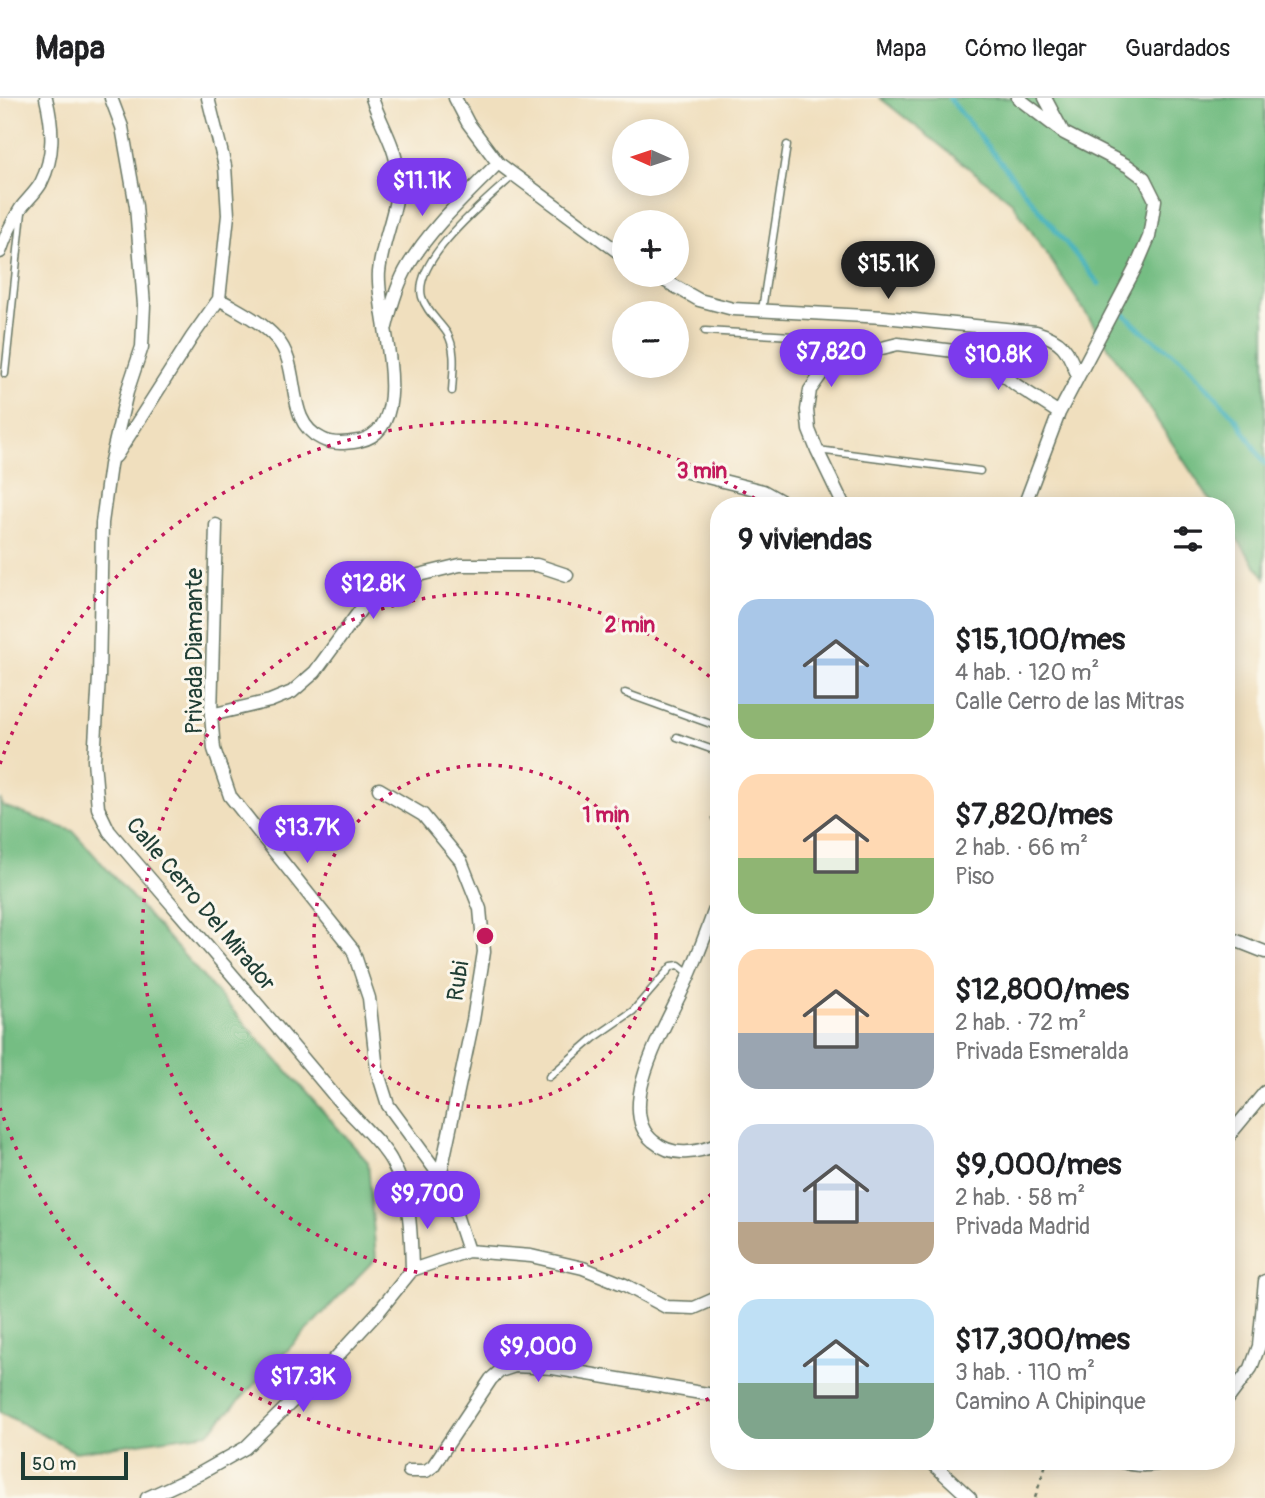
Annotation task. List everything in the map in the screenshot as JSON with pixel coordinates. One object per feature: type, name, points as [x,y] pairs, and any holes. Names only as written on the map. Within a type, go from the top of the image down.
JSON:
[{"type":"street","points":[[0,252],[7,233],[40,185],[50,161],[52,139],[46,98]]},
{"type":"street","points":[[110,465],[142,347],[144,305],[136,206],[122,127],[111,98]]},
{"type":"street","points":[[208,98],[225,166],[227,203],[219,299],[276,338],[289,359],[298,412],[310,433],[326,441],[346,443],[369,439],[383,425],[391,403],[393,379],[380,307],[379,272],[396,200],[398,173],[392,145],[372,98]]},
{"type":"street","points":[[455,98],[468,123],[498,163],[612,247]]},
{"type":"street","points":[[1018,98],[1064,134],[1128,166],[1144,178],[1155,200],[1149,237],[1137,265],[1059,413],[1027,497]]},
{"type":"street","points":[[1045,98],[1064,134]]},
{"type":"street","points":[[385,334],[391,304],[407,267],[435,228],[498,163]]},
{"type":"street","points":[[676,287],[699,300],[733,309],[884,317],[1036,332],[1054,337],[1065,347],[1078,376]]},
{"type":"street","name":"Calle Cerro Del Mirador","points":[[219,299],[191,337],[110,465],[102,523],[99,677],[94,760],[98,808],[109,831],[391,1160],[408,1204],[412,1270]]},
{"type":"street","points":[[840,497],[809,430],[807,410],[810,390],[822,373],[870,351],[898,344],[970,353],[989,363],[1016,385],[1059,413]]},
{"type":"street","points":[[687,472],[763,491],[774,497]]},
{"type":"street","name":"Privada Diamante","points":[[216,525],[211,715],[214,749],[230,796],[353,950],[369,998],[377,1070],[388,1105],[440,1176],[449,1193],[468,1251]]},
{"type":"street","points":[[211,715],[270,701],[292,692],[316,672],[364,605],[394,582],[460,565],[537,565],[567,575]]},
{"type":"street","name":"Rubi","points":[[379,789],[423,815],[461,861],[480,909],[484,952],[473,1020],[440,1176]]},
{"type":"street","points":[[710,922],[690,974],[648,1066],[640,1091],[638,1111],[643,1133],[660,1147],[678,1153],[710,1148]]},
{"type":"street","points":[[1235,940],[1265,952]]},
{"type":"street","points":[[1235,1128],[1265,1092]]},
{"type":"street","points":[[147,1498],[199,1474],[245,1448],[329,1365],[379,1311],[412,1270],[468,1251],[531,1256],[583,1268],[625,1284],[666,1307],[694,1308],[710,1301]]},
{"type":"street","points":[[1235,1389],[1251,1368],[1259,1346],[1265,1281]]},
{"type":"street","points":[[409,1471],[426,1471],[433,1466],[491,1379],[500,1371],[516,1366],[553,1368],[710,1394]]},
{"type":"street","points":[[940,1470],[970,1498]]},
{"type":"lane","points":[[762,310],[787,145]]},
{"type":"lane","points":[[452,391],[453,346],[423,300],[422,279],[448,236],[514,175]]},
{"type":"lane","points":[[5,374],[22,208]]},
{"type":"lane","points":[[705,331],[792,336],[842,363]]},
{"type":"lane","points":[[817,450],[980,471]]},
{"type":"lane","points":[[625,693],[710,724]]},
{"type":"lane","points":[[677,737],[710,749]]},
{"type":"lane","points":[[549,1077],[594,1038],[633,1011],[672,966],[680,965],[690,974]]},
{"type":"path","points":[[1035,1498],[1044,1470]]},
{"type":"green space","points":[[880,98],[1265,98],[1265,578],[1235,536],[1235,497],[1208,497],[1012,202]]},
{"type":"green space","points":[[0,799],[3,806],[73,831],[368,1162],[376,1258],[208,1433],[75,1452],[0,1412]]},
{"type":"waterway","points":[[949,98],[1099,284]]},
{"type":"waterway","points":[[1123,313],[1143,332],[1183,360],[1237,420],[1265,464]]}]
